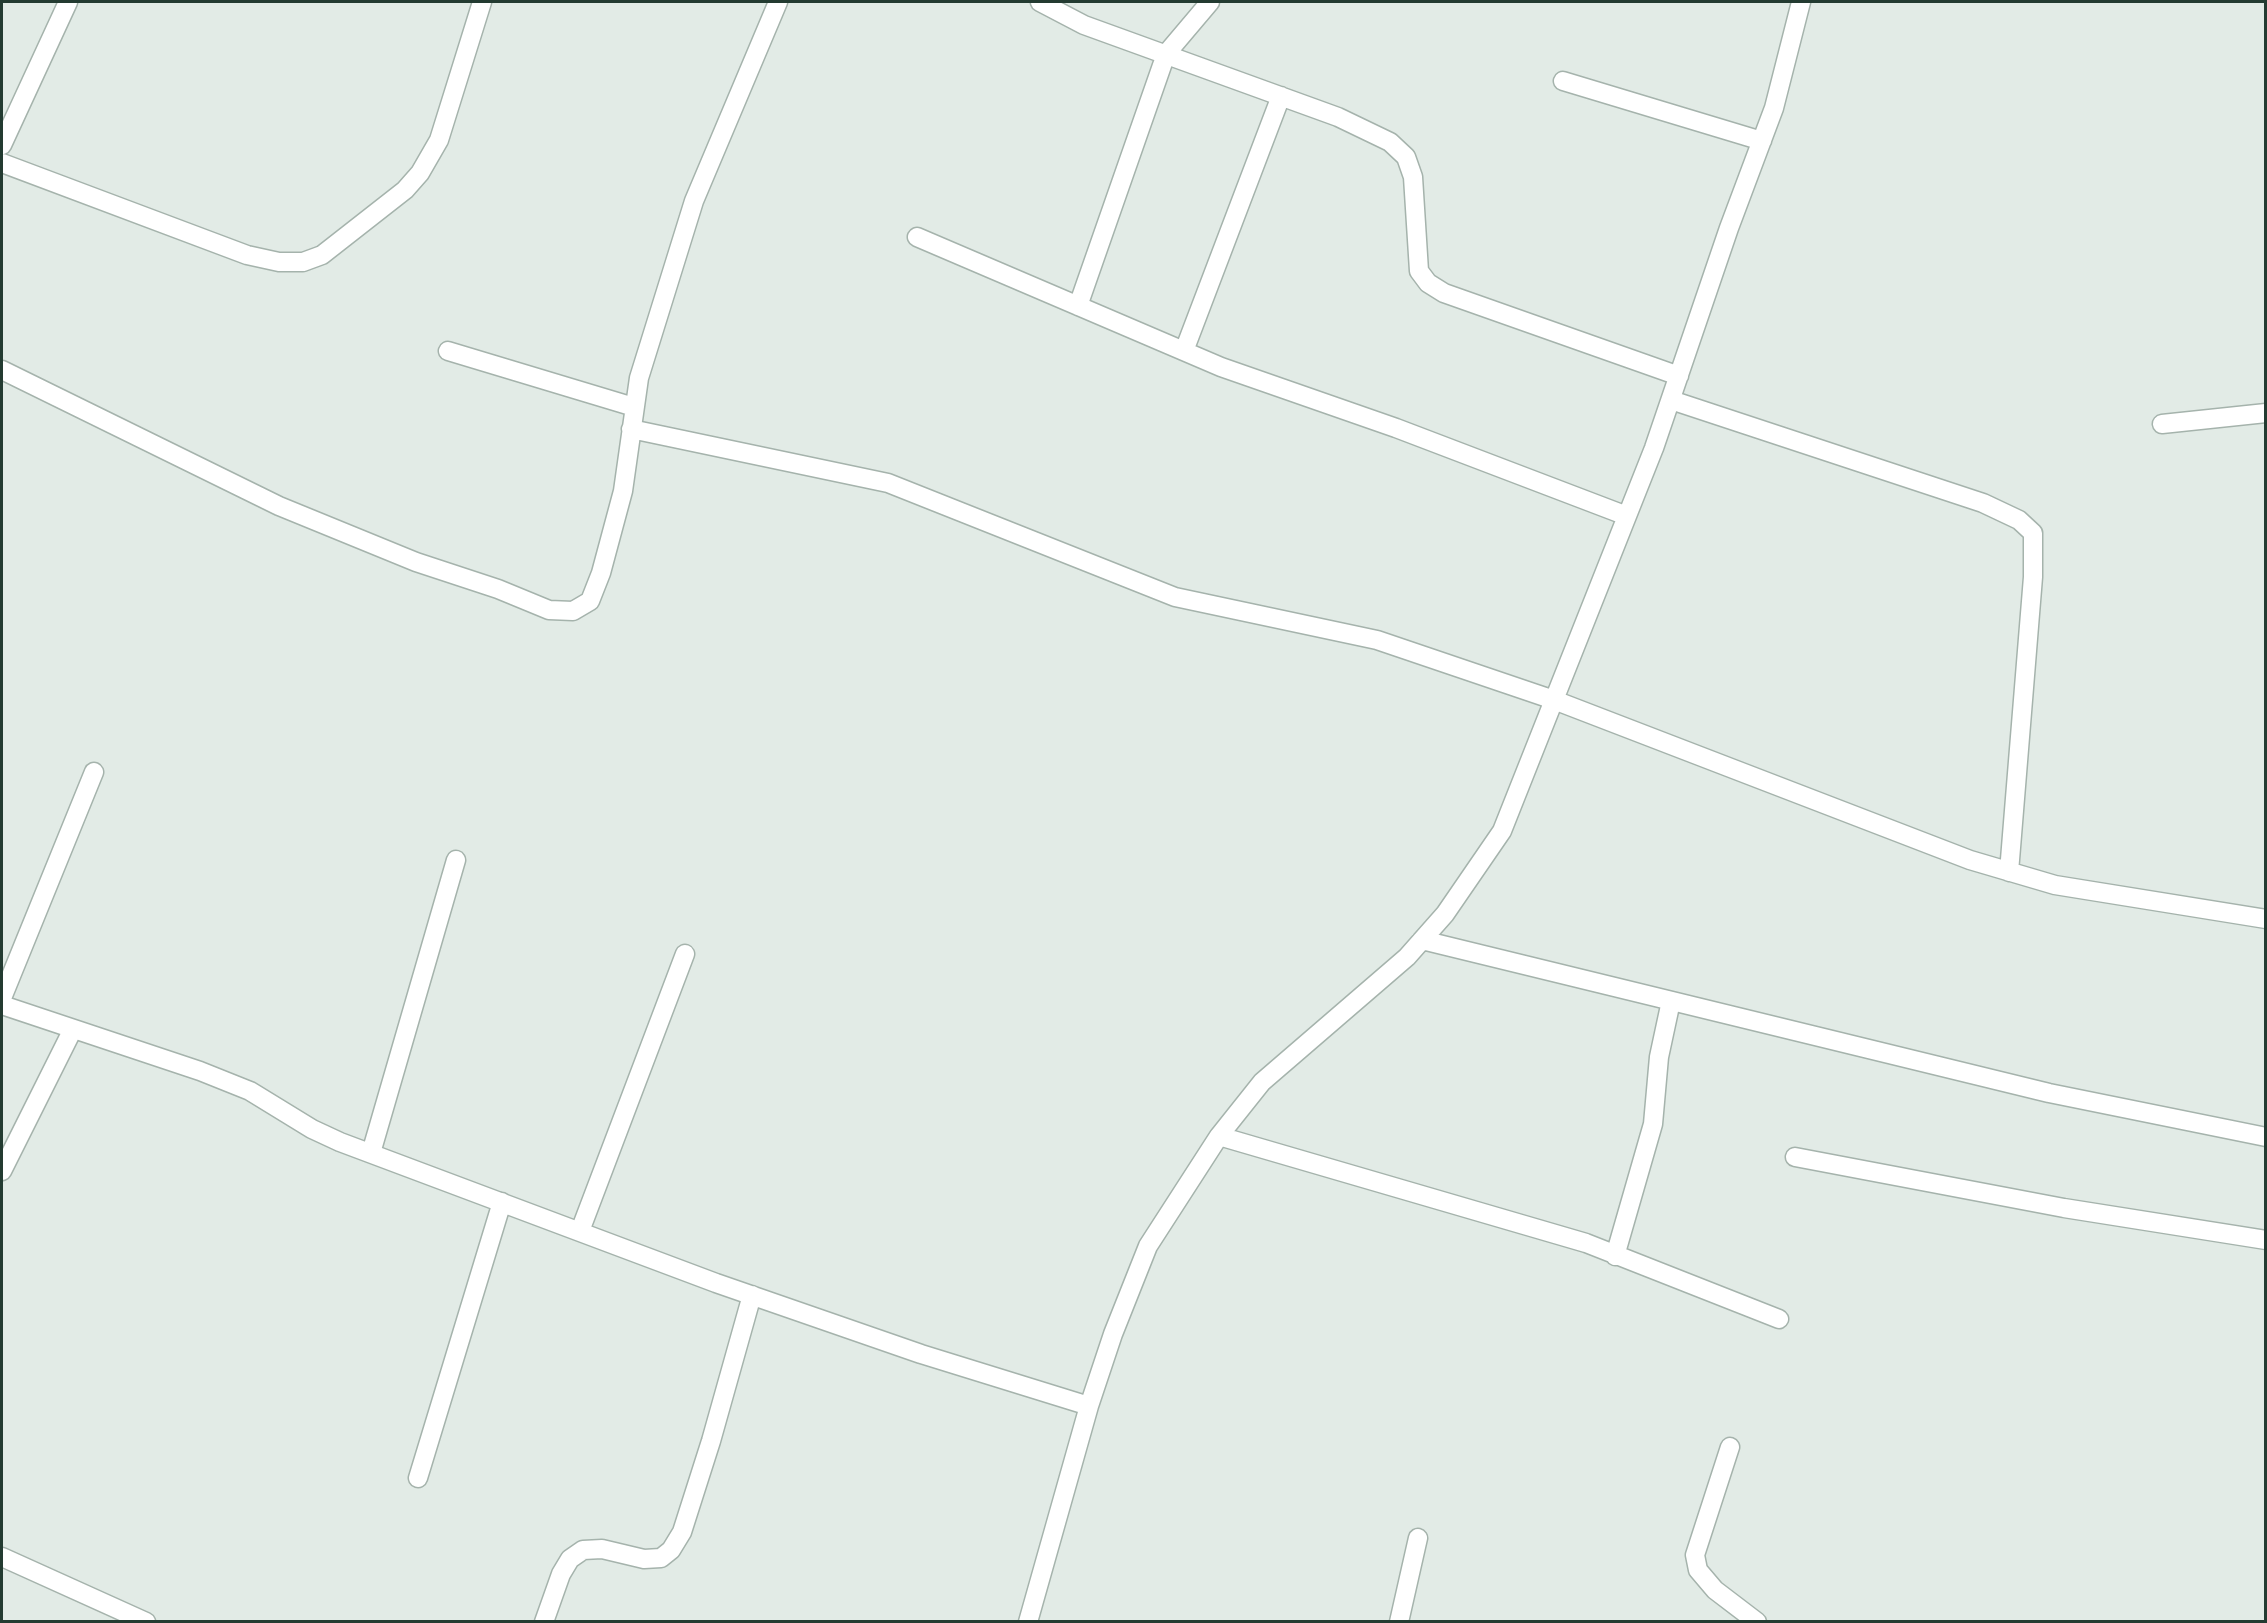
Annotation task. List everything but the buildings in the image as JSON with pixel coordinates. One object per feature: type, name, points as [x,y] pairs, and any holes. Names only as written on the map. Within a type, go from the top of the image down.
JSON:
[{"type":"street","points":[[2,145],[68,2]]},
{"type":"street","points":[[2,163],[247,255],[279,262],[303,262],[322,255],[405,190],[420,173],[439,140],[482,2]]},
{"type":"street","points":[[2,370],[279,506],[416,562],[498,589],[549,610],[573,611],[590,602],[601,573],[623,491],[634,407],[645,355],[694,201],[778,2]]},
{"type":"street","points":[[1040,2],[1084,25],[1338,117],[1380,136],[1406,157],[1413,177],[1417,210],[1419,271],[1428,283],[1444,292],[1679,376]]},
{"type":"street","points":[[1078,306],[1166,54],[1210,2]]},
{"type":"street","points":[[1028,1622],[1089,1406],[1113,1334],[1148,1246],[1219,1136],[1262,1082],[1407,957],[1472,877],[1502,831],[1671,400],[1774,108],[1801,2]]},
{"type":"street","points":[[1563,81],[1762,141]]},
{"type":"street","points":[[1184,351],[1281,96]]},
{"type":"street","points":[[917,237],[1184,351],[1396,428],[1627,516]]},
{"type":"street","points":[[448,351],[634,407]]},
{"type":"street","points":[[1671,400],[1983,503],[2019,520],[2033,533],[2033,577],[2009,872]]},
{"type":"street","points":[[2162,424],[2265,413]]},
{"type":"street","points":[[631,429],[888,483],[1174,597],[1377,640],[1554,700],[1970,860],[2009,872],[2055,885],[2265,919]]},
{"type":"street","points":[[2,998],[94,772]]},
{"type":"street","points":[[371,1153],[456,860]]},
{"type":"street","points":[[1422,940],[2049,1093],[2265,1137]]},
{"type":"street","points":[[580,1231],[686,954]]},
{"type":"street","points":[[1615,1256],[1653,1124],[1659,1057],[1671,1001]]},
{"type":"street","points":[[2,1005],[200,1071],[250,1091],[312,1129],[371,1153],[752,1295],[921,1354],[1089,1406]]},
{"type":"street","points":[[2,1171],[73,1029]]},
{"type":"street","points":[[1219,1136],[1553,1232],[1779,1319]]},
{"type":"street","points":[[1795,1157],[2064,1208],[2265,1240]]},
{"type":"street","points":[[418,1478],[502,1202]]},
{"type":"street","points":[[544,1622],[561,1574],[570,1559],[583,1550],[602,1549],[644,1559],[661,1558],[671,1550],[682,1532],[704,1464],[752,1295]]},
{"type":"street","points":[[1730,1447],[1695,1555],[1698,1570],[1715,1590],[1757,1622]]},
{"type":"street","points":[[1399,1622],[1418,1538]]},
{"type":"street","points":[[2,1557],[146,1622]]}]
